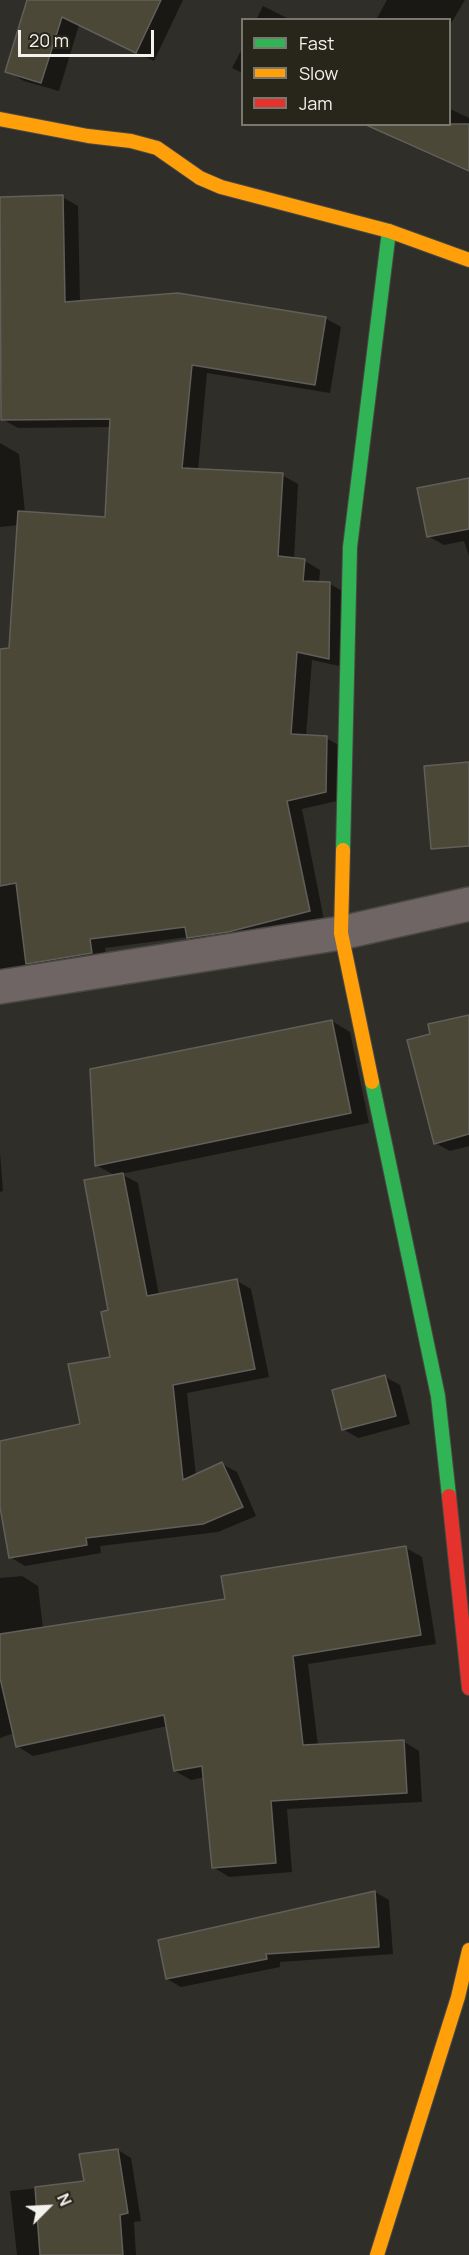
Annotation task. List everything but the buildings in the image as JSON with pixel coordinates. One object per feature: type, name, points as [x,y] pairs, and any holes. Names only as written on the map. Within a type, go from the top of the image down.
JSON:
[{"type":"street","points":[[0,119],[88,136],[131,141],[157,148],[200,178],[221,187],[389,231],[469,260]]},
{"type":"street","points":[[389,231],[350,547],[341,933],[438,1396],[469,1688]]},
{"type":"street","points":[[0,987],[341,933],[469,904]]},
{"type":"street","points":[[377,2255],[458,1997],[469,1950]]},
{"type":"traffic: fast","points":[[343,850],[350,547],[389,231]]},
{"type":"traffic: fast","points":[[372,1082],[438,1396],[449,1496]]},
{"type":"traffic: slow","points":[[0,119],[88,136],[131,141],[157,148],[200,178],[221,187],[389,231],[469,260]]},
{"type":"traffic: slow","points":[[343,850],[341,933],[372,1082]]},
{"type":"traffic: slow","points":[[377,2255],[458,1997],[469,1950]]},
{"type":"traffic: jam","points":[[449,1496],[469,1688]]}]
